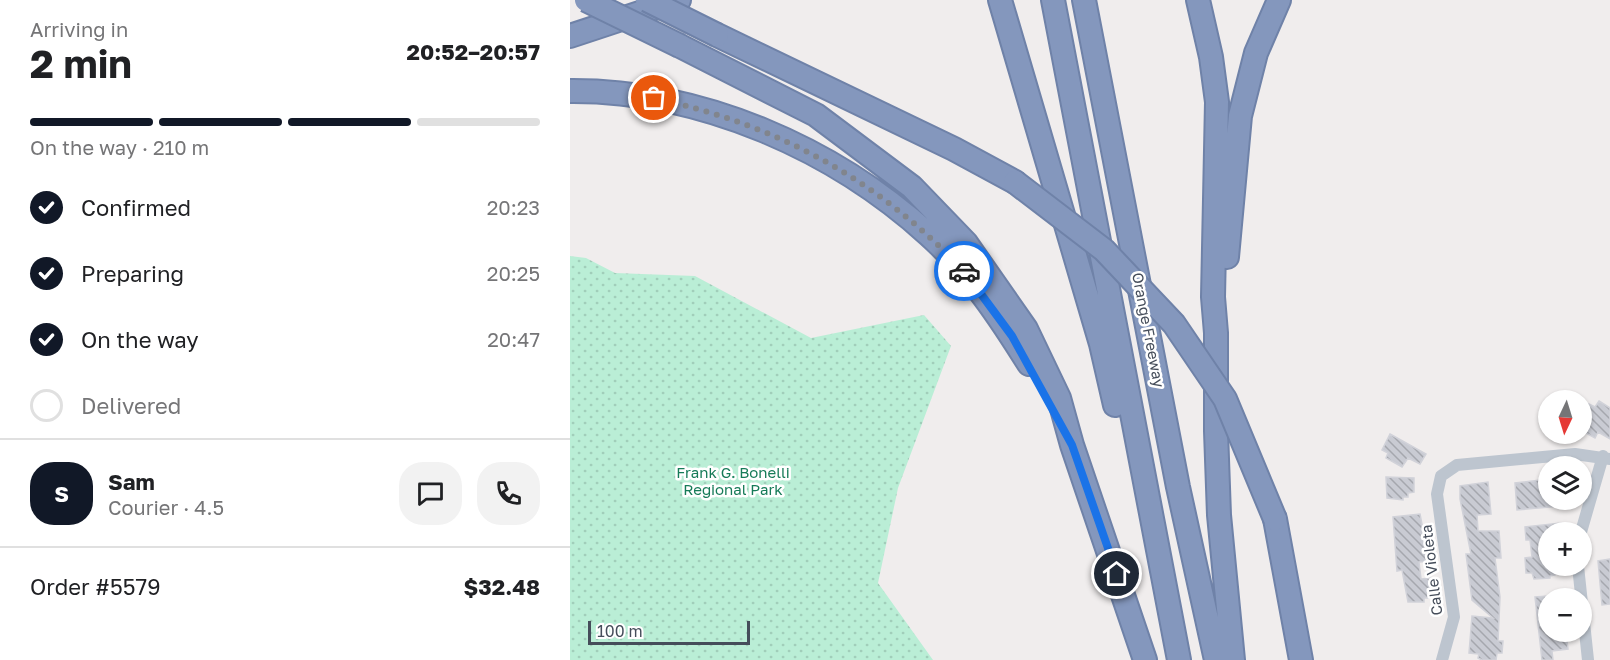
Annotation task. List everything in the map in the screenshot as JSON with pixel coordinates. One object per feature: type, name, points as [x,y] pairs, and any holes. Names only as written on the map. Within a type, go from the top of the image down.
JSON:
[{"type":"highway","points":[[586,0],[816,116],[912,187],[966,243],[1026,329],[1059,398],[1072,445],[1145,660]]},
{"type":"highway","points":[[647,0],[954,149],[1015,182],[1104,250],[1174,324],[1225,399],[1275,519],[1301,660]]},
{"type":"highway","points":[[570,36],[679,0]]},
{"type":"highway","points":[[1000,0],[1101,344],[1124,438],[1163,577]]},
{"type":"highway","name":"Orange Freeway","points":[[1053,0],[1179,660]]},
{"type":"highway","name":"Orange Freeway","points":[[1084,0],[1178,487],[1216,660]]},
{"type":"highway","points":[[1198,0],[1211,57],[1217,102],[1213,297],[1216,333],[1219,515],[1233,660]]},
{"type":"highway","points":[[1216,333],[1224,293],[1240,116],[1256,53],[1279,0]]},
{"type":"highway","points":[[570,91],[654,98],[702,109],[762,129],[822,158],[886,199],[930,236],[965,273],[1012,336],[1072,445]]},
{"type":"street","name":"Calle Violeta","points":[[1442,660],[1454,617],[1437,494],[1441,476],[1456,465],[1575,454],[1607,457]]},
{"type":"street","points":[[1584,522],[1607,457]]},
{"type":"street","points":[[1579,576],[1588,660]]},
{"type":"green space","name":"Frank G. Bonelli Regional Park","points":[[570,256],[586,258],[615,273],[695,276],[811,338],[924,315],[951,346],[898,488],[878,583],[933,660],[570,660]]},
{"type":"building","points":[[1599,401],[1610,408],[1610,439],[1598,432],[1595,438],[1592,436],[1592,406],[1595,407]]},
{"type":"building","points":[[1390,434],[1426,454],[1420,464],[1408,458],[1402,467],[1386,458],[1388,453],[1382,450]]},
{"type":"building","points":[[1386,477],[1414,478],[1414,492],[1408,493],[1408,497],[1403,497],[1403,500],[1387,498]]},
{"type":"building","points":[[1538,480],[1538,508],[1517,510],[1515,483]]},
{"type":"building","points":[[1488,482],[1491,514],[1477,515],[1478,531],[1499,531],[1501,558],[1495,558],[1500,597],[1498,641],[1503,641],[1502,653],[1497,653],[1496,660],[1482,660],[1478,658],[1479,654],[1469,653],[1472,616],[1493,618],[1472,600],[1466,554],[1471,554],[1460,499],[1460,486]]},
{"type":"building","points":[[1420,514],[1429,561],[1419,562],[1421,579],[1432,578],[1434,593],[1429,594],[1429,598],[1424,598],[1424,602],[1408,602],[1402,570],[1397,571],[1393,517]]},
{"type":"building","points":[[1538,526],[1538,576],[1550,576],[1550,578],[1534,579],[1532,573],[1526,573],[1525,558],[1532,557],[1530,540],[1526,540],[1525,527]]},
{"type":"building","points":[[1610,559],[1610,604],[1602,605],[1598,561]]},
{"type":"building","points":[[1535,597],[1538,597],[1538,624]]},
{"type":"building","points":[[1540,642],[1567,642],[1568,649],[1552,651],[1553,660],[1542,660]]},
{"type":"way so far","points":[[654,98],[702,109],[762,129],[822,158],[886,199],[930,236],[964,271]]},
{"type":"route","points":[[964,271],[1012,336],[1072,445],[1117,574]]}]
